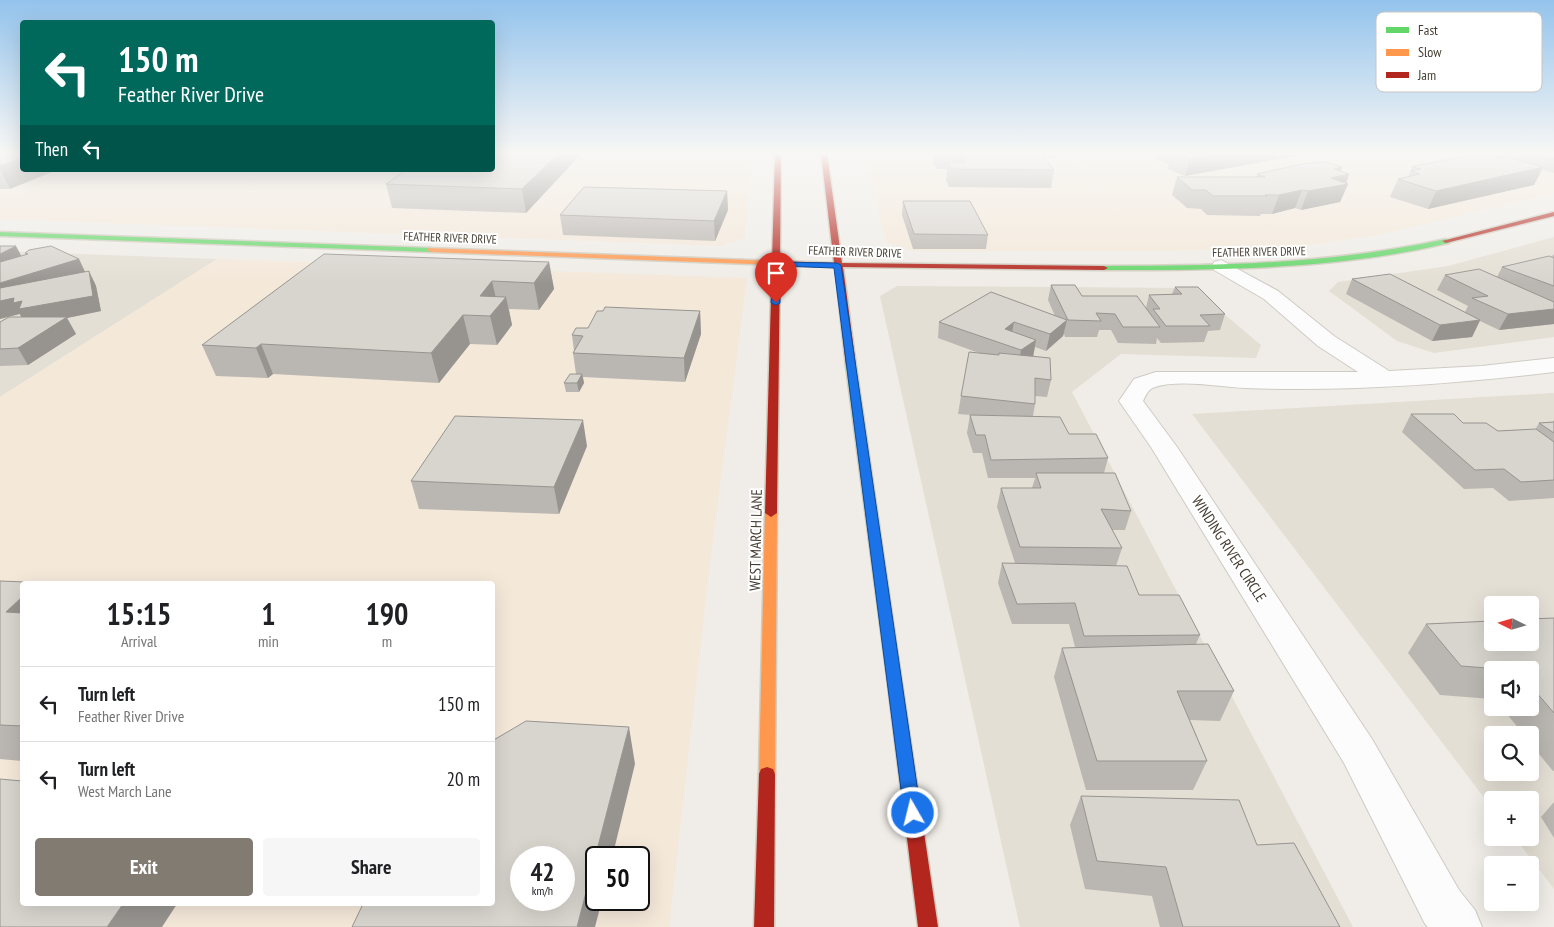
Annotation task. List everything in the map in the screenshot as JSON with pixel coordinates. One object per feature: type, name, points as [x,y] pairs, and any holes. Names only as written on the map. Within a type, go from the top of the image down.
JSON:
[{"type":"main road","name":"WEST MARCH LANE","points":[[764,927],[777,197]]},
{"type":"main road","points":[[831,197],[837,240],[837,265],[928,927]]},
{"type":"main road","name":"FEATHER RIVER DRIVE","points":[[0,234],[837,265],[955,268],[1221,266],[1311,264],[1399,253],[1554,214]]},
{"type":"street","points":[[1221,266],[1271,294],[1326,341],[1383,378]]},
{"type":"street","name":"WINDING RIVER CIRCLE","points":[[1458,927],[1442,907],[1358,751],[1164,447],[1131,401],[1134,390],[1161,378],[1263,381],[1383,378],[1496,373],[1554,366]]},
{"type":"shaded area","points":[[0,197],[748,197],[745,238],[720,246],[0,219]]},
{"type":"shaded area","points":[[874,197],[1106,197],[1122,216],[1107,197],[1536,197],[1379,235],[1286,248],[1152,251],[913,251],[886,242]]},
{"type":"shaded area","points":[[1554,237],[1554,337],[1434,353],[1397,341],[1329,291],[1338,282],[1448,266]]},
{"type":"shaded area","points":[[0,251],[217,259],[0,397]]},
{"type":"shaded area","points":[[217,259],[747,278],[710,562],[669,927],[0,927],[0,397]]},
{"type":"shaded area","points":[[897,286],[1193,288],[1261,345],[1256,358],[1121,354],[1072,392],[1353,927],[1020,927],[880,296]]},
{"type":"shaded area","points":[[1554,393],[1554,889],[1539,869],[1539,856],[1529,856],[1521,846],[1539,846],[1539,791],[1484,791],[1484,797],[1192,414]]},
{"type":"building","points":[[575,197],[724,197],[714,221],[560,215]]},
{"type":"building","points":[[903,201],[970,201],[988,235],[914,234]]},
{"type":"building","points":[[0,246],[16,246],[0,254]]},
{"type":"building","points":[[51,246],[79,259],[0,283],[0,262],[28,254],[25,253],[29,250]]},
{"type":"building","points":[[324,254],[549,262],[534,283],[492,281],[480,296],[506,297],[490,316],[463,315],[431,353],[261,344],[256,348],[202,345]]},
{"type":"building","points":[[1549,256],[1554,258],[1554,286],[1502,267]]},
{"type":"building","points":[[1479,269],[1554,302],[1554,309],[1508,314],[1472,298],[1488,296],[1445,275]]},
{"type":"building","points":[[89,271],[93,296],[19,309],[22,301],[13,303],[14,298],[0,301],[0,288]]},
{"type":"building","points":[[1390,274],[1480,320],[1440,325],[1352,279]]},
{"type":"building","points":[[1051,285],[1075,285],[1082,296],[1137,296],[1160,327],[1123,327],[1115,314],[1096,313],[1101,321],[1068,320]]},
{"type":"building","points":[[1175,287],[1198,287],[1225,314],[1200,315],[1210,326],[1166,326],[1153,309],[1160,309],[1149,295],[1182,294]]},
{"type":"building","points":[[991,292],[1067,320],[1050,334],[1014,322],[1005,329],[1036,340],[1021,350],[939,322]]},
{"type":"building","points":[[605,307],[700,311],[684,358],[573,353],[583,336],[572,335],[576,328],[588,328],[597,311],[603,311]]},
{"type":"building","points":[[9,317],[67,317],[18,348],[0,349],[0,322]]},
{"type":"building","points":[[969,352],[1050,358],[1051,380],[1035,378],[1035,404],[961,396]]},
{"type":"building","points":[[570,374],[582,374],[577,383],[564,383]]},
{"type":"building","points":[[1411,414],[1454,414],[1463,423],[1486,423],[1498,431],[1536,429],[1554,442],[1554,480],[1521,482],[1504,469],[1475,470]]},
{"type":"building","points":[[970,415],[1060,417],[1069,434],[1096,434],[1108,458],[991,460],[985,435],[976,435]]},
{"type":"building","points":[[455,416],[583,420],[554,487],[411,481]]},
{"type":"building","points":[[1554,422],[1554,433],[1539,423]]},
{"type":"building","points":[[1036,473],[1115,473],[1131,511],[1101,509],[1122,548],[1020,547],[1001,488],[1041,488]]},
{"type":"building","points":[[1002,563],[1127,566],[1139,595],[1179,595],[1200,635],[1084,636],[1075,603],[1017,604]]},
{"type":"building","points":[[0,581],[20,582],[20,599],[6,612],[20,613],[20,726],[0,725]]},
{"type":"building","points":[[1554,618],[1554,713],[1539,696],[1539,661],[1484,661],[1484,668],[1461,666],[1426,624],[1484,621],[1484,651],[1539,651],[1539,619]]},
{"type":"building","points":[[1208,644],[1234,691],[1177,691],[1207,761],[1097,761],[1062,648]]},
{"type":"building","points":[[526,721],[629,727],[598,846],[585,846],[585,896],[577,927],[352,927],[362,906],[495,906],[495,739]]},
{"type":"building","points":[[0,779],[20,781],[20,906],[122,906],[107,927],[0,927]]},
{"type":"building","points":[[1081,796],[1239,800],[1257,845],[1294,843],[1340,927],[1183,927],[1166,867],[1097,861]]},
{"type":"traffic: fast","points":[[0,234],[431,250]]},
{"type":"traffic: fast","points":[[1104,268],[1233,267],[1319,262],[1362,257],[1446,241]]},
{"type":"traffic: fast","points":[[851,366],[893,670]]},
{"type":"traffic: slow","points":[[431,250],[780,263]]},
{"type":"traffic: slow","points":[[767,774],[771,513]]},
{"type":"traffic: jam","points":[[771,513],[777,197]]},
{"type":"traffic: jam","points":[[830,197],[851,366]]},
{"type":"traffic: jam","points":[[1446,241],[1554,214]]},
{"type":"traffic: jam","points":[[780,263],[897,267],[1104,268]]},
{"type":"traffic: jam","points":[[893,670],[928,927]]},
{"type":"traffic: jam","points":[[764,927],[767,774]]},
{"type":"route","points":[[776,303],[776,263],[837,265],[913,813]]}]
